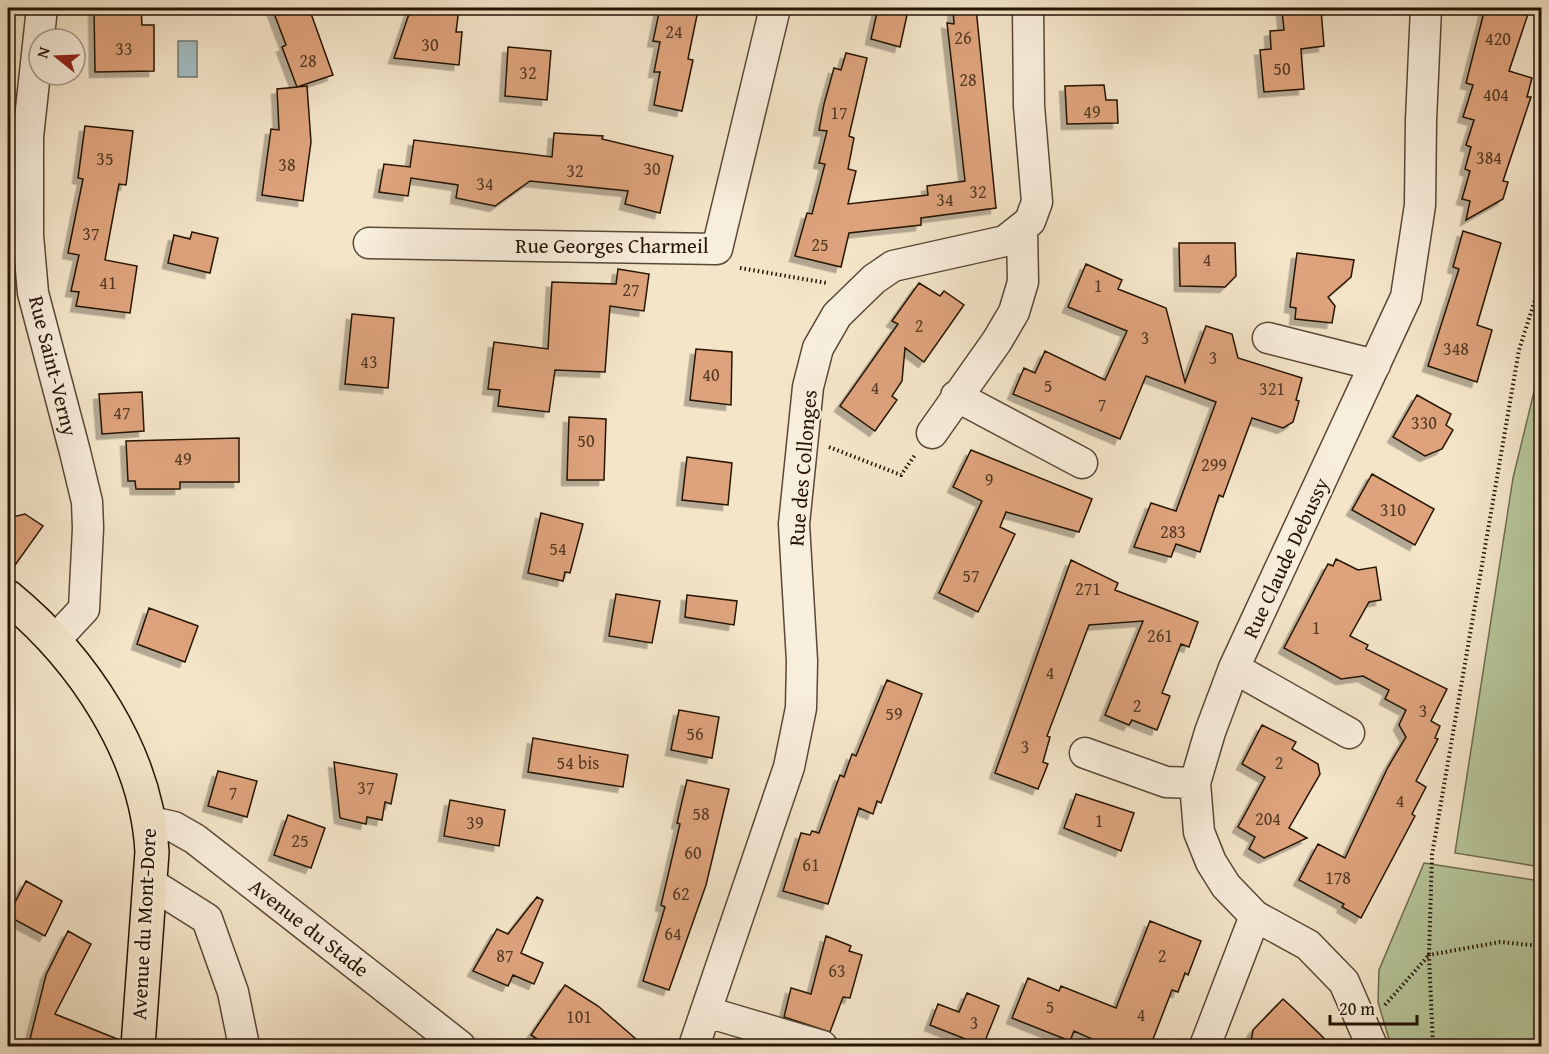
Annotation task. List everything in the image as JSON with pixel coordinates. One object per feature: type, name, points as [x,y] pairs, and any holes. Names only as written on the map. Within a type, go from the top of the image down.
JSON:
[{"type":"main road","name":"Avenue du Mont-Dore","points":[[8,597],[55,640],[94,693],[130,757],[151,822],[150,883],[138,1047]]},
{"type":"street","name":"Rue Saint-Verny","points":[[42,8],[28,137],[28,235],[33,293],[87,502],[88,528],[84,609],[55,640]]},
{"type":"street","name":"Rue Georges Charmeil","points":[[369,243],[717,249],[775,8]]},
{"type":"street","points":[[932,433],[997,341],[1014,312],[1023,282],[1022,230],[1030,221],[1037,202],[1029,106],[1028,8]]},
{"type":"street","name":"Rue Claude Debussy","points":[[1372,1047],[1344,982],[1308,945],[1255,916],[1226,886],[1211,862],[1199,832],[1195,783],[1210,732],[1234,668],[1406,297],[1420,206],[1426,8]]},
{"type":"street","name":"Rue des Collonges","points":[[694,1047],[789,767],[801,708],[802,662],[794,524],[808,387],[818,348],[837,315],[860,292],[893,266],[1005,241],[1022,230]]},
{"type":"street","points":[[1268,338],[1375,365]]},
{"type":"street","points":[[956,396],[1082,463]]},
{"type":"street","points":[[1234,668],[1349,733]]},
{"type":"street","points":[[1085,753],[1166,782],[1195,783]]},
{"type":"street","name":"Avenue du Stade","points":[[151,822],[174,827],[195,839],[460,1047]]},
{"type":"street","points":[[150,883],[207,919],[233,992],[244,1047]]},
{"type":"street","points":[[1205,1047],[1255,916]]},
{"type":"street","points":[[707,1012],[822,1047]]},
{"type":"path","points":[[717,249],[731,266],[831,284],[860,292]]},
{"type":"path","points":[[1433,1047],[1429,955],[1432,855],[1519,350],[1542,278]]},
{"type":"path","points":[[802,436],[901,475],[932,433]]},
{"type":"path","points":[[1357,1010],[1379,1011],[1429,955],[1500,942],[1542,946]]},
{"type":"green space","points":[[1541,363],[1541,867],[1455,853],[1513,478]]},
{"type":"green space","points":[[1424,863],[1541,881],[1541,1046],[1391,1046],[1378,1002],[1379,970]]},
{"type":"water","points":[[178,41],[197,41],[197,77],[178,77]]},
{"type":"building","points":[[94,8],[141,8],[142,25],[154,25],[154,71],[95,72]]},
{"type":"building","points":[[272,8],[309,8],[333,75],[297,87],[282,47],[286,45]]},
{"type":"building","points":[[411,8],[459,8],[456,32],[462,32],[459,65],[394,58]]},
{"type":"building","points":[[660,8],[685,8],[684,13],[697,15],[688,59],[693,60],[682,111],[654,105],[660,72],[654,72],[660,42],[653,41]]},
{"type":"building","points":[[878,8],[903,8],[901,13],[907,15],[900,47],[871,39]]},
{"type":"building","points":[[953,8],[976,8],[996,208],[921,218],[921,225],[849,233],[841,267],[795,256],[807,213],[812,214],[825,164],[819,163],[827,131],[819,130],[824,104],[834,68],[841,70],[846,53],[867,58],[849,136],[854,138],[848,169],[856,171],[848,204],[928,195],[927,186],[965,181],[947,23],[954,24]]},
{"type":"building","points":[[1485,8],[1530,8],[1509,71],[1532,78],[1527,97],[1531,97],[1503,181],[1508,182],[1503,199],[1466,220],[1470,201],[1462,199],[1470,171],[1465,169],[1471,147],[1466,145],[1474,120],[1463,117],[1473,85],[1466,83]]},
{"type":"building","points":[[1321,9],[1324,46],[1301,49],[1304,89],[1264,92],[1260,50],[1271,49],[1270,31],[1284,30],[1282,11]]},
{"type":"building","points":[[508,47],[551,51],[547,100],[505,96]]},
{"type":"building","points":[[1104,85],[1106,100],[1117,100],[1118,123],[1067,124],[1065,86]]},
{"type":"building","points":[[307,86],[311,142],[303,201],[262,195],[271,129],[279,130],[277,89]]},
{"type":"building","points":[[85,126],[133,131],[126,185],[119,184],[105,260],[137,266],[130,313],[76,306],[79,292],[71,291],[79,255],[68,253],[83,179],[78,178]]},
{"type":"building","points":[[554,133],[603,136],[602,139],[673,156],[660,213],[625,204],[628,191],[530,181],[495,206],[456,198],[458,185],[411,178],[408,196],[379,192],[384,164],[410,167],[414,140],[552,157]]},
{"type":"building","points":[[1463,231],[1501,243],[1477,325],[1492,330],[1477,382],[1428,366],[1459,269],[1453,267]]},
{"type":"building","points":[[192,232],[218,238],[210,273],[168,263],[174,235],[190,239]]},
{"type":"building","points":[[1179,243],[1235,243],[1236,276],[1225,287],[1180,286]]},
{"type":"building","points":[[1297,253],[1354,260],[1351,277],[1328,297],[1335,306],[1332,323],[1295,319],[1296,308],[1290,307]]},
{"type":"building","points":[[1086,264],[1122,280],[1118,289],[1166,308],[1185,382],[1206,326],[1232,334],[1238,358],[1302,378],[1293,422],[1283,428],[1252,418],[1223,497],[1219,495],[1200,552],[1176,544],[1171,557],[1134,547],[1151,503],[1176,511],[1216,402],[1146,376],[1120,439],[1013,394],[1024,368],[1035,373],[1045,351],[1105,380],[1127,331],[1068,307]]},
{"type":"building","points":[[618,269],[649,274],[644,311],[610,306],[605,372],[555,370],[549,412],[498,406],[500,390],[488,389],[494,342],[548,349],[552,282],[616,284]]},
{"type":"building","points":[[919,283],[940,296],[944,291],[964,305],[924,362],[905,348],[902,381],[892,396],[897,400],[875,431],[840,406],[898,324],[892,321]]},
{"type":"building","points":[[352,314],[394,318],[388,388],[345,384]]},
{"type":"building","points":[[696,349],[732,352],[731,405],[690,400]]},
{"type":"building","points":[[142,392],[144,431],[102,434],[99,394]]},
{"type":"building","points":[[1417,395],[1451,414],[1446,425],[1453,430],[1442,449],[1425,456],[1393,437]]},
{"type":"building","points":[[569,417],[606,419],[604,480],[567,480]]},
{"type":"building","points":[[239,438],[239,482],[180,482],[180,489],[136,489],[135,481],[128,481],[126,441]]},
{"type":"building","points":[[971,450],[1092,499],[1079,532],[1006,512],[1000,527],[1015,534],[978,612],[939,593],[982,501],[953,487]]},
{"type":"building","points":[[687,457],[732,463],[728,505],[682,500]]},
{"type":"building","points":[[1372,474],[1434,509],[1415,545],[1352,510]]},
{"type":"building","points":[[541,513],[583,524],[570,573],[565,572],[563,581],[528,573]]},
{"type":"building","points":[[25,514],[43,526],[8,575],[8,518]]},
{"type":"building","points":[[1336,559],[1358,570],[1376,567],[1381,600],[1369,602],[1350,636],[1368,645],[1366,649],[1447,689],[1431,721],[1440,726],[1435,738],[1438,739],[1416,781],[1426,787],[1412,814],[1415,816],[1361,918],[1342,907],[1344,904],[1299,880],[1318,844],[1345,858],[1388,767],[1406,737],[1399,725],[1406,710],[1385,699],[1389,690],[1363,676],[1341,679],[1284,648],[1328,564],[1333,566]]},
{"type":"building","points":[[1071,560],[1118,583],[1115,590],[1198,622],[1189,647],[1181,644],[1162,693],[1170,696],[1157,730],[1132,720],[1129,725],[1105,715],[1143,621],[1089,625],[1047,736],[1050,737],[1043,762],[1048,764],[1038,789],[995,773]]},
{"type":"building","points":[[616,594],[660,601],[652,643],[609,636]]},
{"type":"building","points":[[687,595],[737,601],[734,625],[685,617]]},
{"type":"building","points":[[149,608],[198,626],[185,662],[137,644]]},
{"type":"building","points":[[887,680],[922,694],[881,803],[877,801],[873,814],[859,808],[828,904],[783,891],[801,833],[810,835],[812,831],[819,833],[840,775],[844,777],[852,754],[856,756]]},
{"type":"building","points":[[679,710],[719,717],[712,758],[671,750]]},
{"type":"building","points":[[1262,725],[1296,742],[1292,749],[1318,764],[1320,774],[1289,828],[1307,838],[1264,858],[1249,849],[1255,837],[1238,827],[1265,777],[1242,764]]},
{"type":"building","points":[[533,738],[628,755],[623,787],[528,772]]},
{"type":"building","points":[[334,762],[397,774],[391,804],[385,802],[382,820],[367,817],[366,824],[340,818]]},
{"type":"building","points":[[218,771],[257,781],[247,817],[208,806]]},
{"type":"building","points":[[687,780],[729,789],[706,885],[669,990],[643,981],[665,907],[661,905],[680,824],[677,823]]},
{"type":"building","points":[[1076,794],[1134,813],[1121,851],[1064,828]]},
{"type":"building","points":[[450,800],[505,810],[499,846],[444,836]]},
{"type":"building","points":[[288,815],[325,828],[311,868],[274,855]]},
{"type":"building","points":[[26,881],[62,901],[45,936],[8,916]]},
{"type":"building","points":[[537,897],[543,900],[521,953],[543,963],[534,984],[513,975],[508,986],[473,971],[497,929],[508,934]]},
{"type":"building","points":[[1150,921],[1201,941],[1188,975],[1185,973],[1178,992],[1172,990],[1150,1047],[1110,1047],[1074,1031],[1070,1041],[1012,1018],[1028,978],[1059,991],[1061,986],[1116,1008]]},
{"type":"building","points":[[68,931],[91,944],[55,1014],[120,1040],[120,1047],[28,1047],[46,975]]},
{"type":"building","points":[[826,936],[851,946],[849,951],[862,955],[850,998],[843,997],[830,1032],[784,1017],[791,988],[811,994]]},
{"type":"building","points":[[565,985],[598,1006],[644,1046],[548,1046],[531,1035]]},
{"type":"building","points":[[967,993],[999,1006],[983,1046],[930,1025],[938,1004],[959,1012]]},
{"type":"building","points":[[1283,999],[1333,1047],[1250,1047],[1253,1030]]}]
